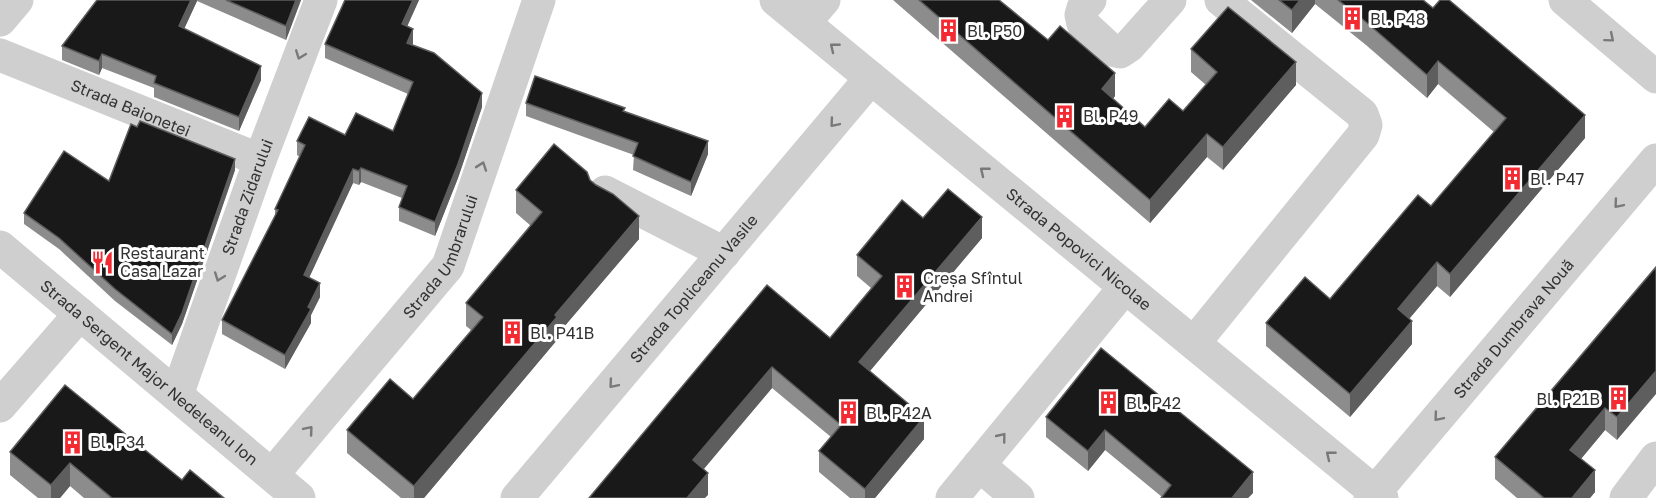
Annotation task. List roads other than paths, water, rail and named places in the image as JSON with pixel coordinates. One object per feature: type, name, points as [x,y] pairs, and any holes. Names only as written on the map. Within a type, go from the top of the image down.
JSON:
[{"type":"street","points":[[0,20],[17,0]]},
{"type":"street","name":"Strada Zidarului","points":[[177,395],[260,160],[321,0]]},
{"type":"street","name":"Strada Umbrarului","points":[[272,475],[448,266],[539,0]]},
{"type":"street","name":"Strada Popovici Nicolae","points":[[776,0],[814,12],[871,78],[1194,343],[1376,496]]},
{"type":"street","points":[[1090,0],[1083,8],[1081,15],[1083,24],[1111,50],[1120,52],[1129,46],[1170,0]]},
{"type":"street","points":[[1194,343],[1363,135],[1366,125],[1362,114],[1221,0]]},
{"type":"street","points":[[1565,0],[1656,77]]},
{"type":"street","name":"Strada Baionetei","points":[[0,55],[260,160]]},
{"type":"street","name":"Strada Topliceanu Vasile","points":[[517,498],[871,78]]},
{"type":"street","name":"Strada Dumbrava Nouă","points":[[1376,496],[1656,160]]},
{"type":"street","points":[[605,192],[724,253]]},
{"type":"street","name":"Strada Sergent Major Nedeleanu Ion","points":[[0,247],[299,498]]},
{"type":"street","points":[[952,498],[1125,286]]},
{"type":"street","points":[[0,406],[80,314]]},
{"type":"street","points":[[1626,498],[1656,458]]},
{"type":"street","points":[[979,465],[1018,498]]},
{"type":"place","name":"Bl. P48","points":[[1352,19]]},
{"type":"place","name":"Bl. P50","points":[[949,31]]},
{"type":"place","name":"Bl. P49","points":[[1065,116]]},
{"type":"place","name":"Bl. P47","points":[[1512,179]]},
{"type":"place","name":"Restaurant Casa Lazar","points":[[102,262]]},
{"type":"place","name":"Creșa Sfîntul Andrei","points":[[905,287]]},
{"type":"place","name":"Bl. P41B","points":[[512,333]]},
{"type":"place","name":"Bl. P21B","points":[[1618,399]]},
{"type":"place","name":"Bl. P42","points":[[1108,403]]},
{"type":"place","name":"Bl. P42A","points":[[848,413]]},
{"type":"place","name":"Bl. P34","points":[[72,442]]}]
